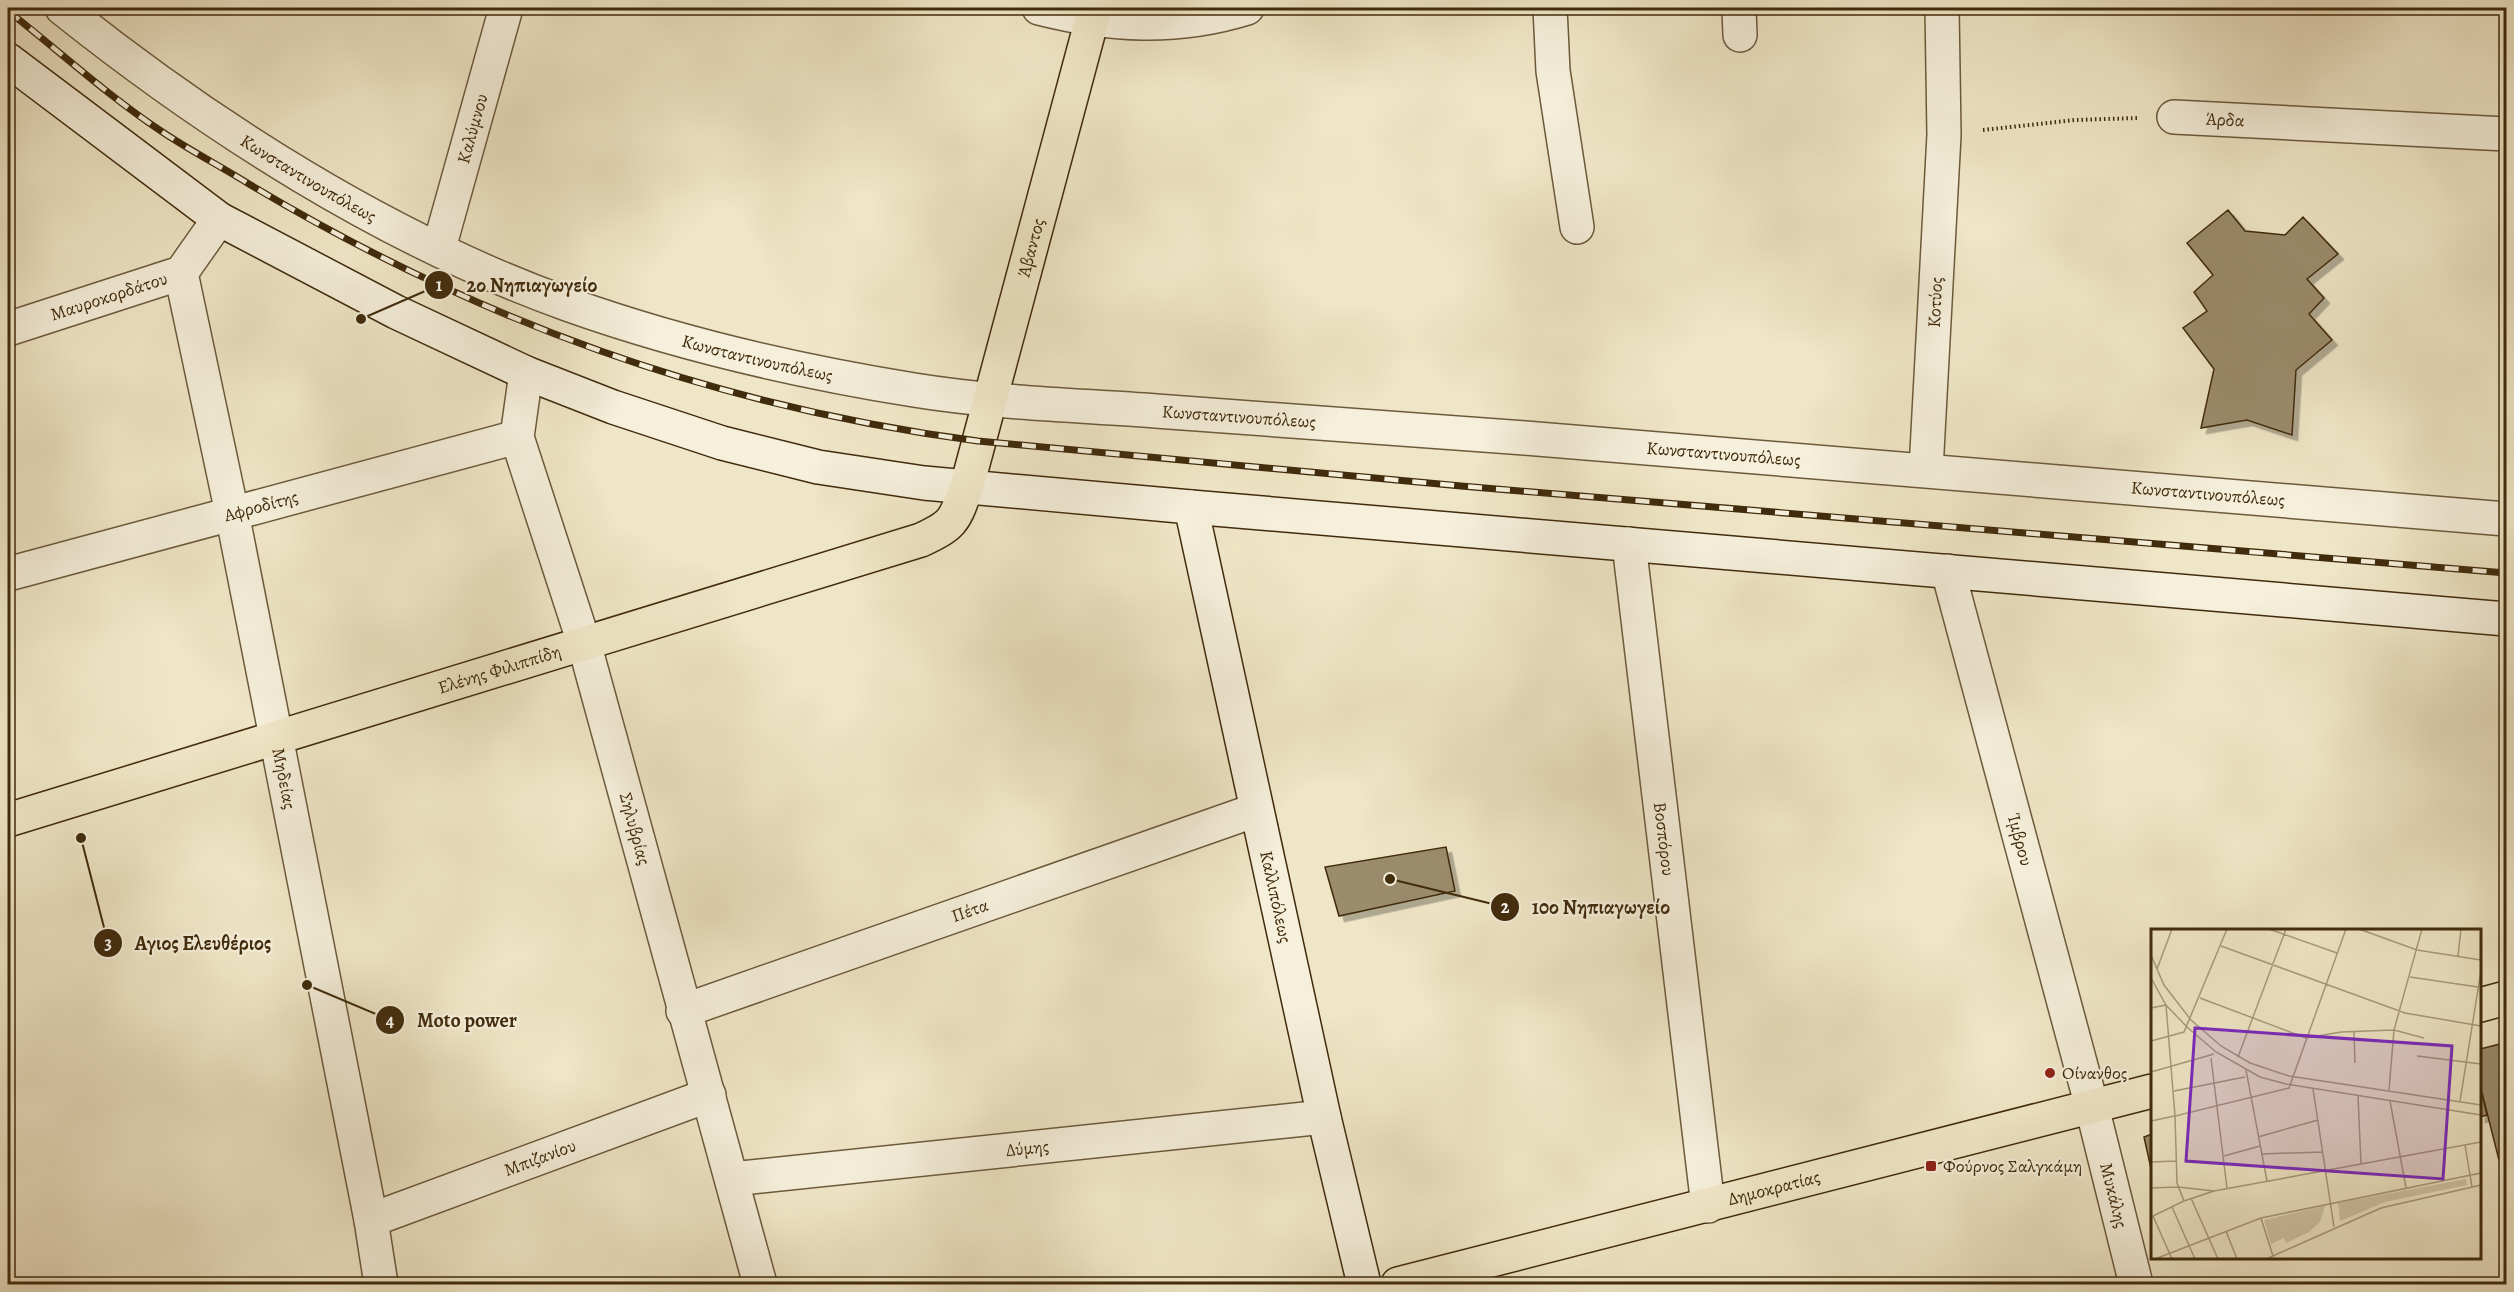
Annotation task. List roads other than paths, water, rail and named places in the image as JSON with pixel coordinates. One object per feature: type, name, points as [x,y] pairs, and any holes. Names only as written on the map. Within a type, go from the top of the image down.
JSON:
[{"type":"main road","name":"Άβαντος","points":[[967,486],[988,399],[1093,14]]},
{"type":"main road","name":"Ελένης Φιλιππίδη","points":[[8,820],[921,540],[946,529],[954,520],[967,486]]},
{"type":"main road","points":[[2481,1005],[2506,998]]},
{"type":"main road","name":"Δημοκρατίας","points":[[1398,1284],[2151,1091]]},
{"type":"street","name":"Κωνσταντινουπόλεως","points":[[62,8],[165,85],[263,150],[354,204],[439,248],[560,302],[692,344],[839,376],[913,390],[988,399],[1339,423],[2506,519]]},
{"type":"street","name":"Καλύμνου","points":[[439,248],[506,8]]},
{"type":"street","points":[[1039,8],[1168,23],[1194,22],[1247,8]]},
{"type":"street","points":[[1551,8],[1553,71],[1577,227]]},
{"type":"street","name":"Κοτύος","points":[[1926,470],[1944,135],[1942,8]]},
{"type":"street","points":[[8,60],[219,219],[396,312],[526,373],[667,425],[774,457],[849,473],[1191,507],[2506,619]]},
{"type":"street","name":"Άρδα","points":[[2174,117],[2506,134]]},
{"type":"street","name":"Μαυροκορδάτου","points":[[8,329],[181,273],[219,219]]},
{"type":"street","name":"Μηδείας","points":[[181,273],[277,739],[371,1220],[381,1284]]},
{"type":"street","name":"Σηλυβρίας","points":[[526,373],[516,437],[584,644],[683,1011],[709,1095],[760,1284]]},
{"type":"street","name":"Αφροδίτης","points":[[8,574],[516,437]]},
{"type":"street","name":"Καλλιπόλεως","points":[[1191,507],[1324,1117],[1364,1284]]},
{"type":"street","name":"Βοσπόρου","points":[[1629,544],[1708,1206]]},
{"type":"street","name":"Ίμβρου","points":[[1948,571],[2092,1107]]},
{"type":"street","name":"Πέτα","points":[[683,1011],[1256,810]]},
{"type":"street","name":"Μπιζανίου","points":[[371,1220],[709,1095]]},
{"type":"street","name":"Μυκάλης","points":[[2092,1107],[2136,1284]]},
{"type":"street","name":"Δύμης","points":[[732,1179],[1324,1117]]},
{"type":"railway","points":[[8,11],[102,88],[161,131],[335,233],[422,277],[510,316],[600,351],[691,380],[784,405],[880,426],[978,441],[1461,486],[2506,573]]},
{"type":"place","name":"2ο Νηπιαγωγείο","points":[[361,319]]},
{"type":"place","name":"Αγιος Ελευθέριος","points":[[81,838]]},
{"type":"place","name":"10ο Νηπιαγωγείο","points":[[1390,879]]},
{"type":"place","name":"Moto power","points":[[307,985]]},
{"type":"place","name":"Οίνανθος","points":[[2050,1073]]},
{"type":"place","name":"Φούρνος Σαλγκάμη","points":[[1931,1166]]}]
